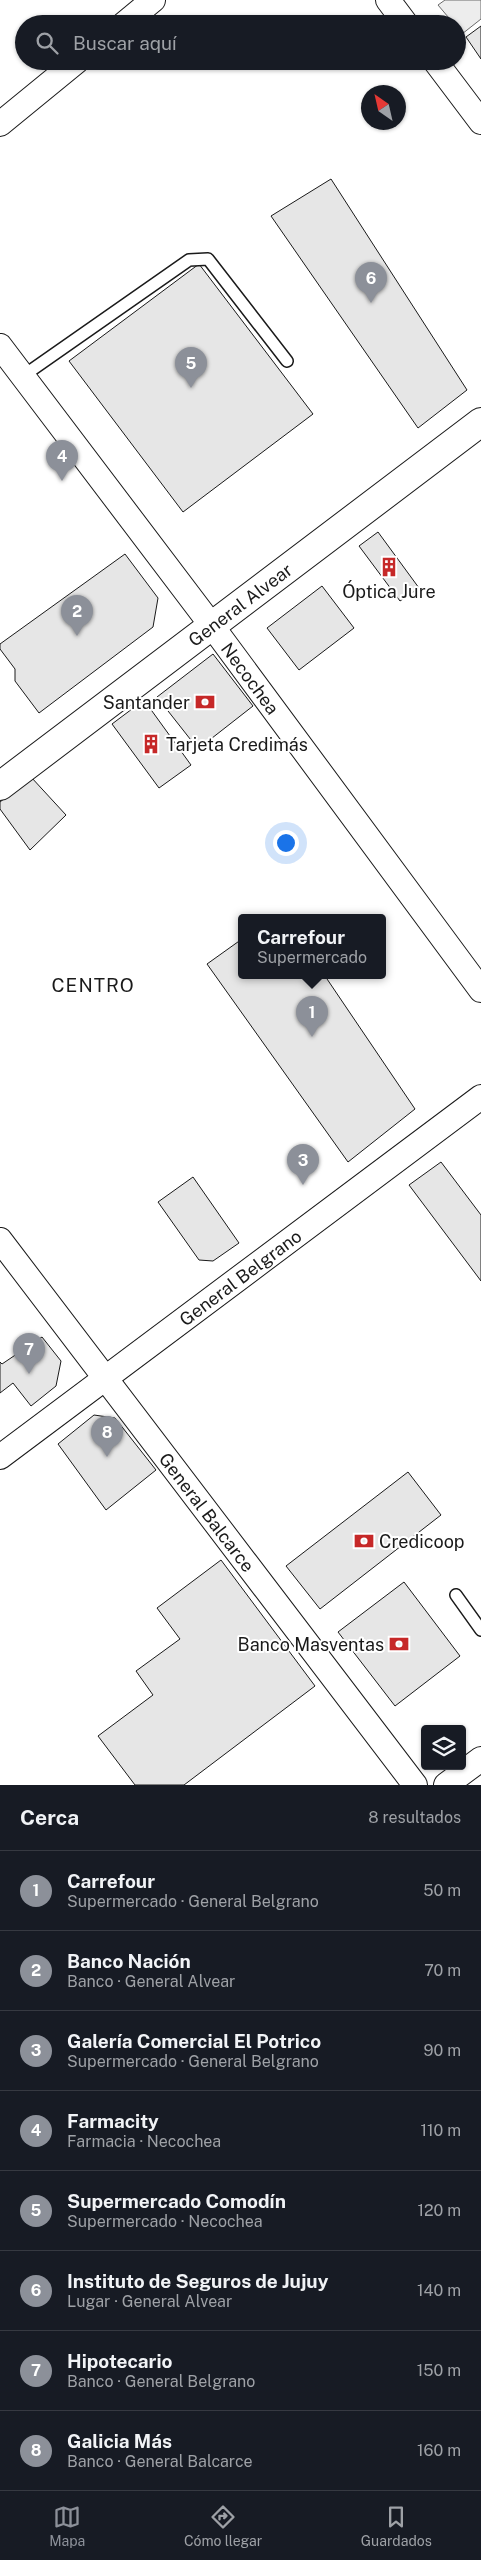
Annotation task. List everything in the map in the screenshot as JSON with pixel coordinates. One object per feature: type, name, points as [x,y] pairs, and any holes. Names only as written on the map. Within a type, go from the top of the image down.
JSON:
[{"type":"street","points":[[135,15],[153,0]]},
{"type":"street","points":[[388,0],[399,15]]},
{"type":"street","points":[[0,124],[66,70]]},
{"type":"street","points":[[442,70],[481,122]]},
{"type":"street","name":"Necochea","points":[[0,346],[212,626],[481,990]]},
{"type":"street","name":"General Alvear","points":[[0,786],[481,422]]},
{"type":"street","name":"General Belgrano","points":[[0,1457],[481,1097]]},
{"type":"street","name":"General Balcarce","points":[[0,1240],[415,1785]]},
{"type":"street","points":[[446,1785],[481,1759]]},
{"type":"lane","points":[[23,376],[189,260],[199,258],[208,259],[287,361]]},
{"type":"lane","points":[[456,1596],[481,1630]]},
{"type":"shaded area","points":[[445,0],[481,0],[481,19],[466,31],[466,15],[446,15],[438,5]]},
{"type":"building","points":[[481,26],[481,59],[466,37]]},
{"type":"building","points":[[331,179],[467,390],[418,428],[271,216]]},
{"type":"building","points":[[199,264],[313,414],[183,512],[69,361]]},
{"type":"building","name":"Óptica Jure","points":[[378,532],[419,588],[400,601],[359,546]]},
{"type":"building","points":[[125,554],[158,598],[153,627],[39,713],[15,681],[15,669],[0,649],[0,644]]},
{"type":"building","points":[[322,586],[354,628],[299,670],[267,628]]},
{"type":"building","name":"Santander","points":[[213,654],[253,706],[198,749],[157,697]]},
{"type":"building","name":"Tarjeta Credimás","points":[[144,700],[191,765],[159,788],[112,724]]},
{"type":"building","points":[[31,777],[66,815],[30,850],[0,809],[0,802]]},
{"type":"building","points":[[238,942],[238,979],[327,979],[415,1109],[348,1162],[207,964]]},
{"type":"building","points":[[441,1162],[481,1215],[481,1281],[409,1185]]},
{"type":"building","points":[[193,1177],[239,1243],[213,1261],[199,1260],[158,1202]]},
{"type":"building","points":[[42,1337],[61,1361],[56,1386],[31,1406],[13,1383],[0,1393],[0,1362],[2,1364]]},
{"type":"building","points":[[94,1415],[115,1418],[156,1470],[106,1510],[58,1444]]},
{"type":"building","name":"Credicoop","points":[[408,1472],[441,1515],[320,1609],[286,1566]]},
{"type":"building","points":[[221,1560],[315,1686],[184,1785],[135,1785],[98,1736],[153,1695],[136,1671],[180,1639],[157,1608]]},
{"type":"building","name":"Banco Masventas","points":[[404,1582],[460,1656],[395,1706],[338,1632]]},
{"type":"place","name":"Instituto de Seguros de Jujuy","points":[[371,303]]},
{"type":"place","name":"Supermercado Comodín","points":[[191,388]]},
{"type":"place","name":"Farmacity","points":[[62,481]]},
{"type":"place","name":"Óptica Jure","points":[[389,567]]},
{"type":"place","name":"Banco Nación","points":[[77,636]]},
{"type":"place","name":"Santander","points":[[205,702]]},
{"type":"place","name":"Tarjeta Credimás","points":[[151,744]]},
{"type":"place","name":"Carrefour","points":[[312,1037]]},
{"type":"place","name":"Galería Comercial El Potrico","points":[[303,1185]]},
{"type":"place","name":"Hipotecario","points":[[29,1374]]},
{"type":"place","name":"Galicia Más","points":[[107,1457]]},
{"type":"place","name":"Credicoop","points":[[364,1541]]},
{"type":"place","name":"Banco Masventas","points":[[399,1644]]},
{"type":"district","name":"CENTRO","points":[[93,985]]}]
